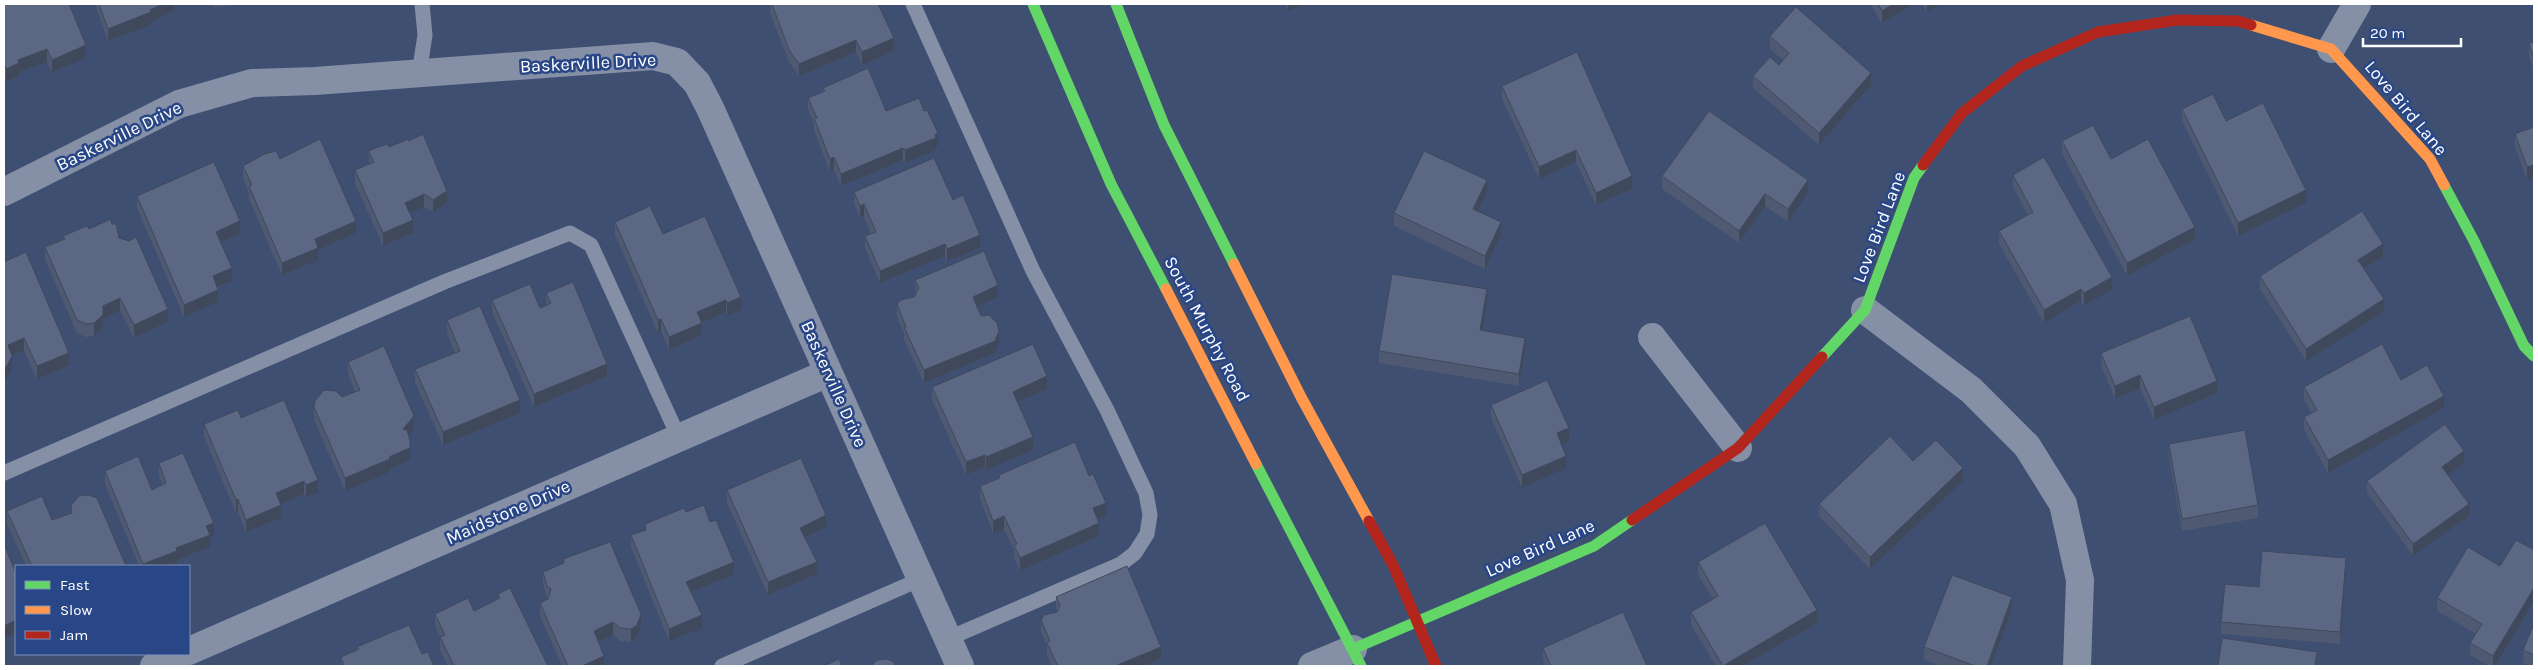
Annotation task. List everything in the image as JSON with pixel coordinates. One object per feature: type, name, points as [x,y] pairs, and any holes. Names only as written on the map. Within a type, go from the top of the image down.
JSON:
[{"type":"street","name":"South Murphy Road","points":[[1033,4],[1111,184],[1357,657]]},
{"type":"street","points":[[1116,4],[1164,125],[1301,397],[1393,566],[1436,666]]},
{"type":"street","points":[[2331,49],[2357,4]]},
{"type":"street","name":"Love Bird Lane","points":[[1357,657],[1416,621],[1594,546],[1738,448],[1866,310],[1914,178],[1962,112],[2022,66],[2098,32],[2177,20],[2238,21],[2331,49],[2430,159],[2474,240],[2524,346],[2534,356]]},
{"type":"street","name":"Baskerville Drive","points":[[4,192],[188,101],[252,83],[419,74],[653,56],[677,62],[697,83],[710,108],[960,666]]},
{"type":"street","points":[[1866,310],[1972,390],[2027,446],[2063,504],[2080,580],[2077,666]]},
{"type":"street","points":[[1652,337],[1738,448]]},
{"type":"street","name":"Maidstone Drive","points":[[190,651],[828,373]]},
{"type":"street","points":[[154,666],[180,655]]},
{"type":"street","points":[[1312,666],[1357,657]]},
{"type":"lane","points":[[419,74],[425,35],[422,4]]},
{"type":"lane","points":[[912,4],[1033,272],[1107,410],[1146,493],[1150,515],[1147,534],[1135,553],[1122,564],[948,639]]},
{"type":"lane","points":[[4,473],[444,282],[570,233],[591,245],[679,438]]},
{"type":"lane","points":[[722,666],[921,579]]},
{"type":"building","points":[[4,4],[69,4],[86,45],[52,60],[47,49],[18,60],[19,63],[6,69],[4,63]]},
{"type":"building","points":[[99,4],[163,4],[150,10],[151,12],[108,29]]},
{"type":"building","points":[[772,4],[878,4],[894,38],[862,52],[856,40],[799,64],[789,50]]},
{"type":"building","points":[[1878,4],[1893,4],[1882,11]]},
{"type":"building","points":[[1796,7],[1871,73],[1819,133],[1753,76],[1770,57],[1779,65],[1789,53],[1770,36]]},
{"type":"building","points":[[2534,42],[2534,58],[2529,43]]},
{"type":"building","points":[[1577,52],[1632,176],[1596,193],[1576,150],[1539,167],[1502,86]]},
{"type":"building","points":[[868,68],[886,111],[919,98],[924,111],[927,110],[938,133],[935,135],[936,138],[905,150],[903,148],[841,174],[834,157],[830,159],[814,118],[817,118],[808,98],[825,91],[823,88]]},
{"type":"building","points":[[2213,94],[2226,121],[2263,103],[2306,190],[2238,223],[2182,109]]},
{"type":"building","points":[[1709,111],[1808,180],[1788,209],[1765,194],[1739,231],[1662,176]]},
{"type":"building","points":[[2093,125],[2111,159],[2148,139],[2195,227],[2127,263],[2062,141]]},
{"type":"building","points":[[2534,127],[2534,165],[2527,167],[2515,134]]},
{"type":"building","points":[[423,134],[447,191],[433,200],[424,194],[405,203],[413,220],[383,233],[355,170],[374,162],[368,151],[387,144],[389,147],[408,139],[409,141]]},
{"type":"building","points":[[320,139],[356,221],[315,239],[318,248],[282,263],[249,186],[252,185],[243,166],[264,154],[276,151],[280,159]]},
{"type":"building","points":[[1424,151],[1487,180],[1473,209],[1501,222],[1485,256],[1394,213]]},
{"type":"building","points":[[2044,157],[2112,277],[2084,293],[2081,289],[2044,310],[1999,231],[2033,212],[2013,175]]},
{"type":"building","points":[[934,158],[953,200],[963,195],[980,235],[947,249],[945,244],[880,271],[865,236],[876,232],[864,204],[860,206],[854,192]]},
{"type":"building","points":[[214,162],[240,221],[216,232],[232,268],[213,276],[218,290],[184,305],[137,196]]},
{"type":"building","points":[[650,206],[663,234],[705,216],[741,297],[727,303],[726,300],[697,312],[702,323],[669,337],[661,319],[658,320],[615,222]]},
{"type":"building","points":[[2362,211],[2383,244],[2358,260],[2384,299],[2306,349],[2260,276]]},
{"type":"building","points":[[111,219],[112,224],[116,224],[119,238],[129,241],[136,237],[168,309],[134,325],[120,298],[103,306],[103,315],[94,323],[86,324],[77,320],[45,247],[65,239],[63,236],[87,226],[89,229]]},
{"type":"building","points":[[984,251],[998,285],[973,297],[981,316],[989,315],[997,323],[999,331],[995,341],[924,370],[904,327],[906,327],[897,304],[901,300],[914,297],[919,288],[915,280]]},
{"type":"building","points":[[26,252],[69,353],[37,366],[24,338],[8,345],[12,356],[7,366],[4,367],[4,262]]},
{"type":"building","points":[[1392,274],[1487,289],[1480,330],[1525,338],[1519,374],[1379,351]]},
{"type":"building","points":[[573,282],[607,364],[534,394],[492,300],[530,284],[540,308],[551,303],[546,293]]},
{"type":"building","points":[[480,306],[520,400],[443,432],[415,369],[460,351],[447,320]]},
{"type":"building","points":[[2190,316],[2217,381],[2154,407],[2140,375],[2115,386],[2101,353]]},
{"type":"building","points":[[1033,344],[1047,376],[1013,392],[1033,437],[986,457],[985,455],[966,462],[932,387]]},
{"type":"building","points":[[2382,344],[2401,380],[2427,365],[2444,396],[2328,460],[2304,417],[2317,410],[2304,387]]},
{"type":"building","points":[[384,346],[414,416],[403,429],[407,430],[410,448],[389,457],[390,459],[345,478],[314,407],[315,401],[324,390],[336,391],[342,397],[360,390],[348,362]]},
{"type":"building","points":[[1547,380],[1569,428],[1557,433],[1566,456],[1522,475],[1491,405]]},
{"type":"building","points":[[284,400],[318,480],[306,485],[304,481],[276,493],[281,505],[246,520],[204,424],[238,410],[241,418]]},
{"type":"building","points":[[2445,424],[2464,451],[2442,467],[2469,504],[2413,544],[2367,481]]},
{"type":"building","points":[[2245,430],[2258,505],[2182,519],[2169,444]]},
{"type":"building","points":[[1890,436],[1913,461],[1936,440],[1963,468],[1870,557],[1819,504]]},
{"type":"building","points":[[1075,442],[1089,476],[1093,474],[1106,503],[1093,508],[1099,523],[1020,558],[1014,545],[1017,544],[1004,516],[993,521],[980,486],[1000,478],[999,475]]},
{"type":"building","points":[[183,453],[214,523],[206,526],[210,535],[176,548],[177,551],[143,564],[105,471],[138,456],[152,490],[166,483],[159,463]]},
{"type":"building","points":[[801,458],[826,515],[800,528],[817,562],[768,582],[727,490]]},
{"type":"building","points":[[88,495],[97,498],[126,565],[32,565],[7,511],[42,496],[52,520],[72,513],[71,505],[79,496]]},
{"type":"building","points":[[704,505],[710,522],[716,520],[734,562],[686,582],[702,615],[669,629],[631,535],[646,530],[645,524],[684,508],[686,512]]},
{"type":"building","points":[[1765,523],[1817,610],[1723,666],[1691,612],[1718,596],[1698,562]]},
{"type":"building","points":[[2516,540],[2534,550],[2534,588],[2493,656],[2470,643],[2482,624],[2437,598],[2468,547],[2500,566]]},
{"type":"building","points":[[610,542],[641,614],[637,625],[631,629],[620,628],[613,622],[594,631],[604,656],[582,666],[568,666],[540,603],[548,599],[551,589],[547,586],[543,572],[564,563],[563,559]]},
{"type":"building","points":[[4,544],[15,572],[15,620],[4,626]]},
{"type":"building","points":[[2262,551],[2346,558],[2340,632],[2221,622],[2225,584],[2259,587]]},
{"type":"building","points":[[1127,566],[1161,647],[1115,666],[1058,666],[1047,643],[1050,641],[1041,620],[1044,615],[1057,612],[1060,605],[1056,597]]},
{"type":"building","points":[[1952,575],[2012,597],[1987,666],[1975,666],[1924,647]]},
{"type":"building","points":[[510,588],[548,666],[454,666],[440,637],[445,635],[435,614],[468,598],[474,611],[500,598],[498,594]]},
{"type":"building","points":[[1623,612],[1647,666],[1551,666],[1543,648]]},
{"type":"building","points":[[2534,624],[2534,655],[2523,650]]},
{"type":"building","points":[[409,625],[422,654],[428,652],[434,666],[344,666],[341,657],[359,649],[357,647]]},
{"type":"building","points":[[2222,638],[2317,652],[2315,666],[2218,666]]},
{"type":"building","points":[[839,659],[842,666],[824,666]]},
{"type":"building","points":[[887,659],[894,662],[895,666],[871,666],[877,660]]},
{"type":"traffic: fast","points":[[1033,4],[1111,184],[1166,289]]},
{"type":"traffic: fast","points":[[1116,4],[1164,125],[1234,264]]},
{"type":"traffic: fast","points":[[1822,357],[1865,310],[1914,178],[1923,165]]},
{"type":"traffic: fast","points":[[2444,185],[2474,241],[2524,346],[2534,356]]},
{"type":"traffic: fast","points":[[1256,464],[1361,666]]},
{"type":"traffic: fast","points":[[1353,649],[1594,546],[1632,520]]},
{"type":"traffic: slow","points":[[2251,25],[2331,49],[2430,159],[2444,185]]},
{"type":"traffic: slow","points":[[1234,264],[1301,397],[1369,521]]},
{"type":"traffic: slow","points":[[1166,289],[1256,464]]},
{"type":"traffic: jam","points":[[1923,165],[1962,113],[2022,66],[2098,32],[2177,20],[2238,21],[2251,25]]},
{"type":"traffic: jam","points":[[1632,520],[1738,448],[1822,357]]},
{"type":"traffic: jam","points":[[1369,521],[1393,565],[1436,666]]}]
